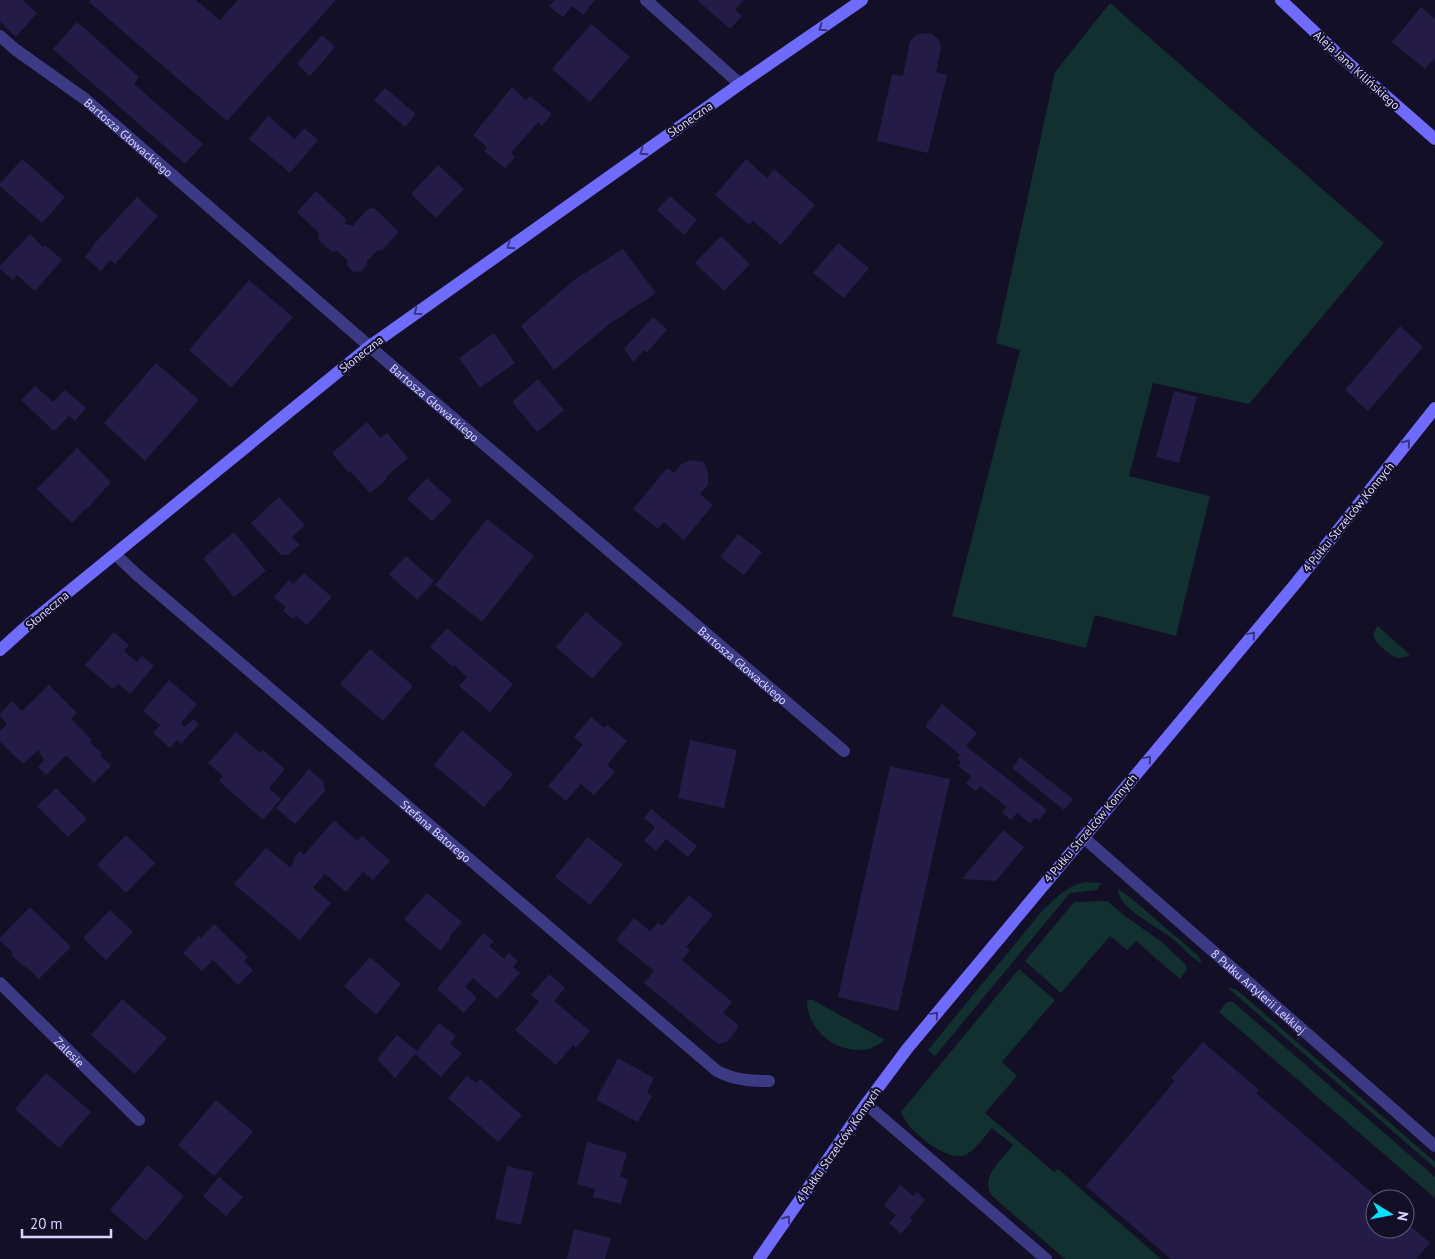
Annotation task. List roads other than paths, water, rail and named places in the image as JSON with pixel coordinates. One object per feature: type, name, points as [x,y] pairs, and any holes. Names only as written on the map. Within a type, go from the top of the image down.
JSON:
[{"type":"street","points":[[646,0],[740,84]]},
{"type":"street","name":"Słoneczna","points":[[0,650],[29,624],[370,346],[862,0]]},
{"type":"street","name":"Aleja Jana Kilińskiego","points":[[1280,0],[1435,139]]},
{"type":"street","name":"Bartosza Głowackiego","points":[[0,36],[16,50],[85,98],[370,346],[844,751]]},
{"type":"street","name":"4 Pułku Strzelców Konnych","points":[[759,1259],[866,1104],[907,1049],[1296,582],[1435,408]]},
{"type":"street","name":"Stefana Batorego","points":[[115,554],[717,1071],[725,1076],[736,1079],[769,1080]]},
{"type":"street","name":"8 Pułku Artylerii Lekkiej","points":[[1083,837],[1435,1146]]},
{"type":"street","name":"Zalesie","points":[[0,983],[139,1120]]},
{"type":"street","points":[[866,1104],[1046,1259]]}]
